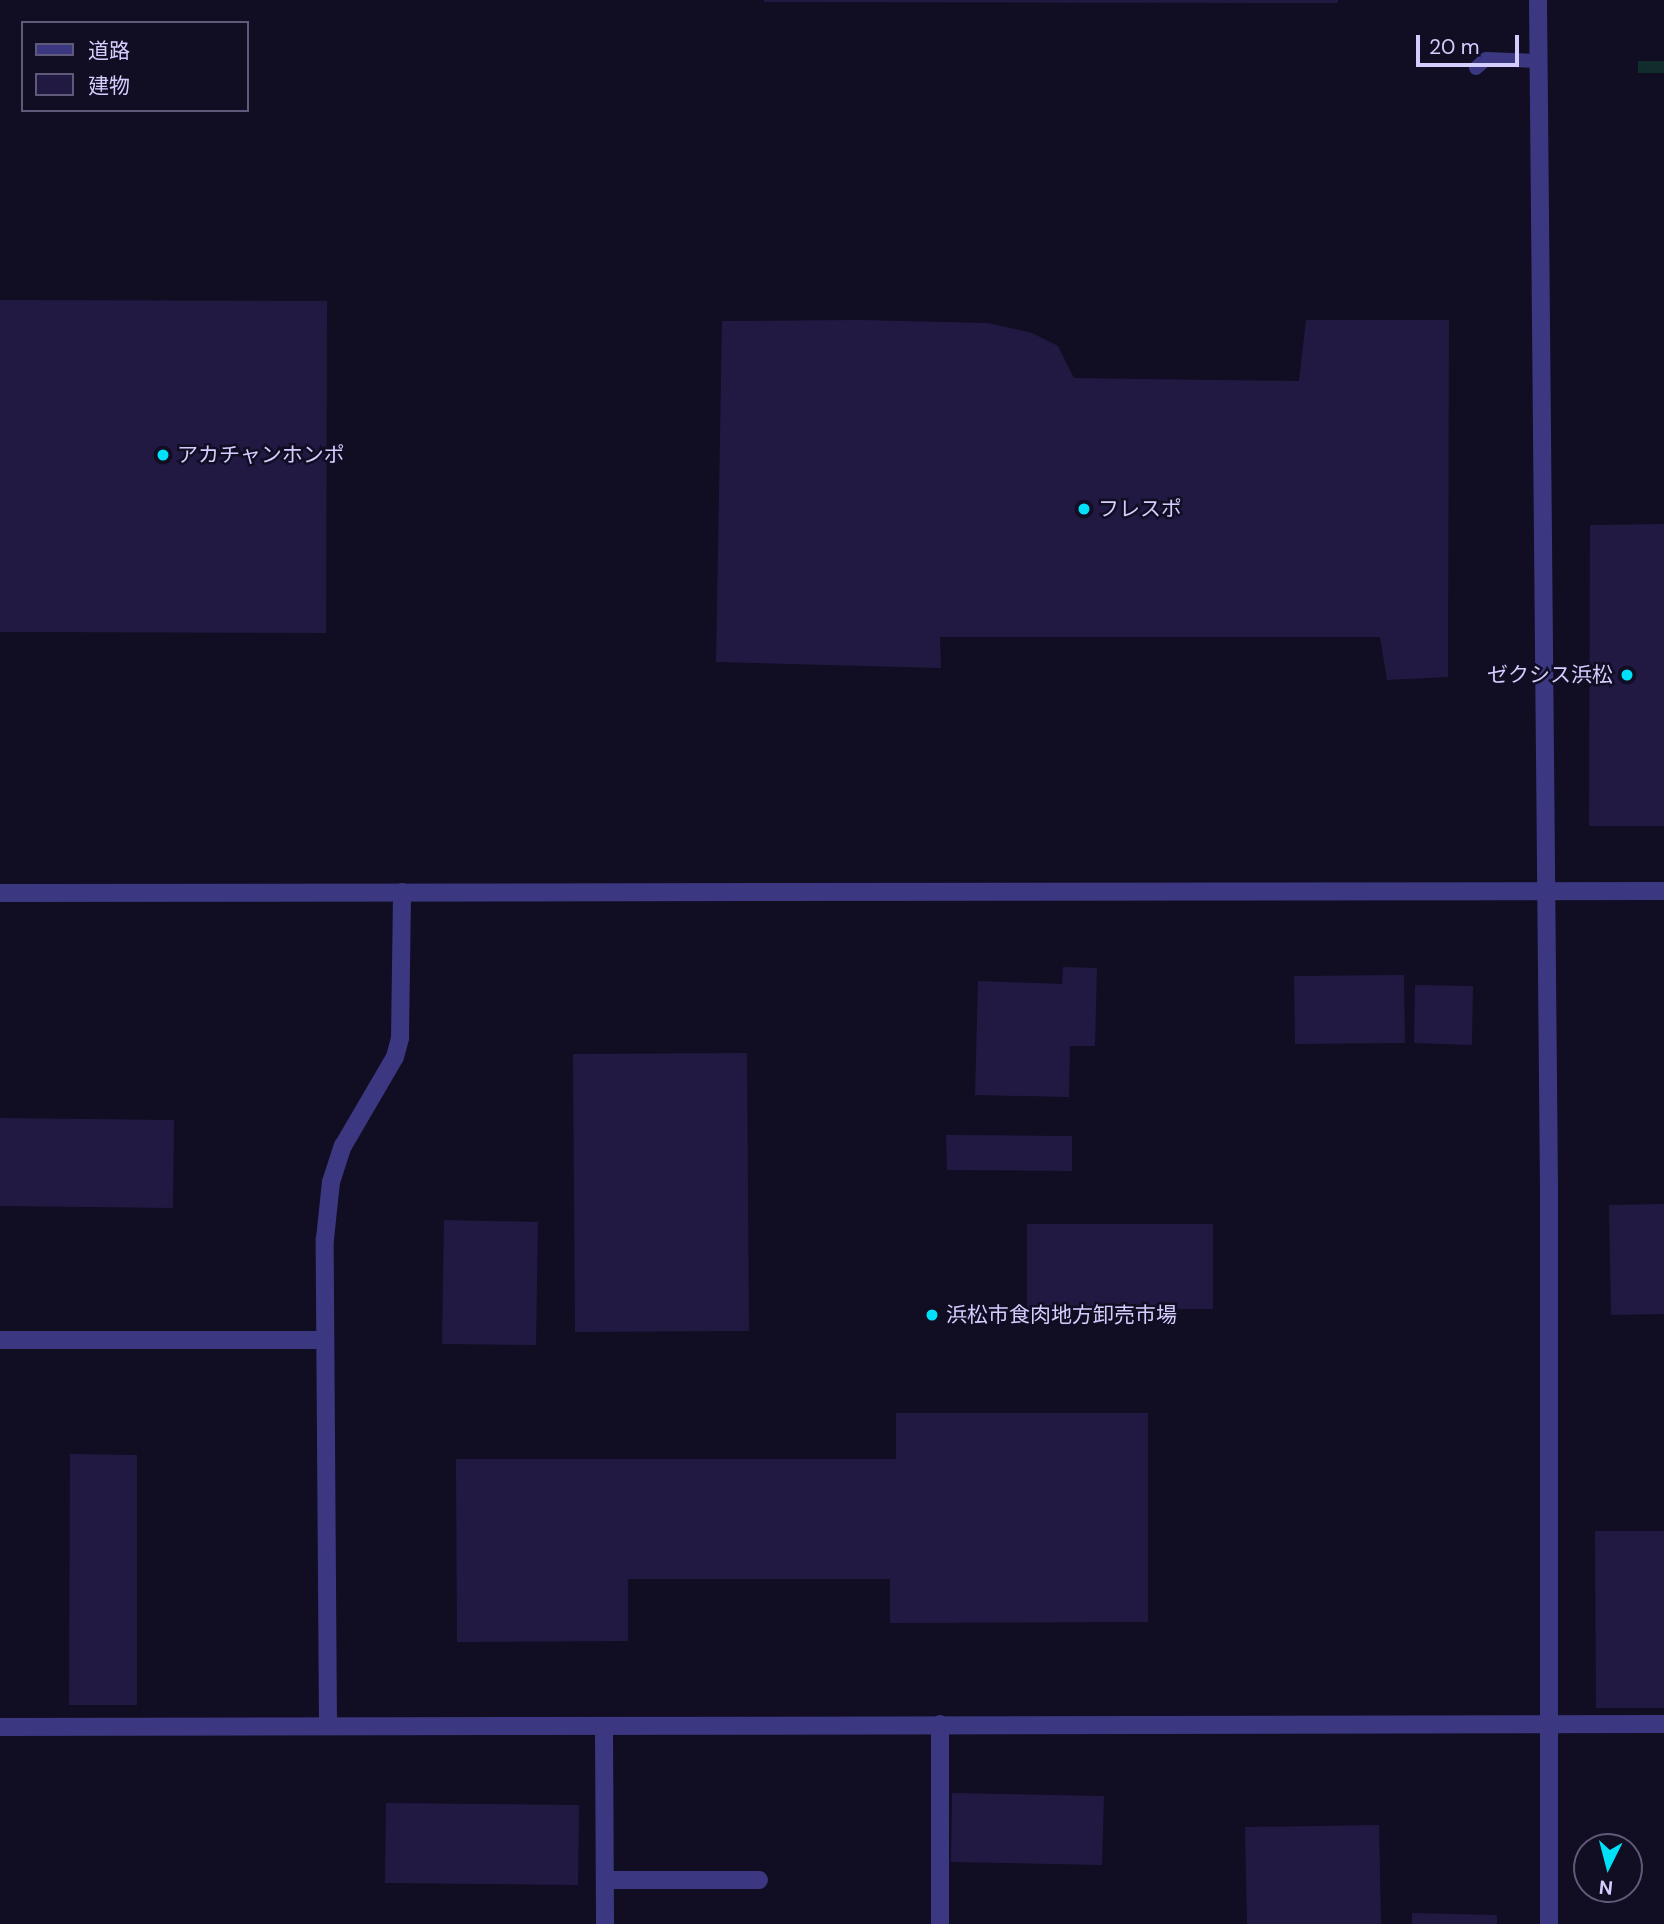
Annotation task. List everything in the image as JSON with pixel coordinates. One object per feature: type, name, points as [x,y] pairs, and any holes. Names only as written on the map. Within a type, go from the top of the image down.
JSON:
[{"type":"street","points":[[1538,0],[1551,1724],[1549,1924]]},
{"type":"street","points":[[0,893],[1664,891]]},
{"type":"street","points":[[328,1726],[323,1340],[325,1239],[331,1182],[343,1146],[395,1057],[400,1038],[402,892]]},
{"type":"street","points":[[0,1340],[323,1340]]},
{"type":"street","points":[[940,1724],[940,1924]]},
{"type":"street","points":[[0,1727],[1664,1724]]},
{"type":"street","points":[[604,1728],[605,1924]]},
{"type":"street","points":[[605,1880],[759,1880]]},
{"type":"lane","points":[[1476,68],[1486,60],[1538,61]]},
{"type":"green space","points":[[1638,61],[1664,61],[1664,73],[1638,73]]},
{"type":"building","points":[[1338,0],[1338,3],[764,2]]},
{"type":"building","name":"アカチャンホンポ","points":[[0,300],[327,301],[326,633],[0,632]]},
{"type":"building","name":"フレスポ","points":[[1306,320],[1449,320],[1448,677],[1387,680],[1380,637],[940,637],[941,668],[716,662],[722,321],[988,323],[1032,333],[1058,346],[1074,378],[1299,381]]},
{"type":"building","name":"ゼクシス浜松","points":[[1664,524],[1664,826],[1589,826],[1590,525]]},
{"type":"building","points":[[1063,967],[1097,968],[1095,1046],[1070,1046],[1069,1097],[975,1095],[978,981],[1062,984]]},
{"type":"building","points":[[1404,975],[1405,1043],[1295,1044],[1294,976]]},
{"type":"building","points":[[1415,985],[1473,986],[1472,1045],[1414,1043]]},
{"type":"building","points":[[747,1053],[749,1331],[575,1332],[573,1054]]},
{"type":"building","points":[[0,1118],[174,1120],[173,1208],[0,1206]]},
{"type":"building","points":[[946,1135],[1072,1136],[1072,1171],[947,1170]]},
{"type":"building","points":[[1664,1204],[1664,1314],[1611,1315],[1609,1205]]},
{"type":"building","points":[[444,1220],[538,1222],[536,1345],[442,1344]]},
{"type":"building","points":[[1027,1224],[1213,1224],[1213,1309],[1027,1309]]},
{"type":"building","points":[[896,1413],[1148,1413],[1148,1622],[890,1623],[890,1579],[628,1579],[628,1641],[457,1642],[456,1459],[896,1459]]},
{"type":"building","points":[[70,1454],[137,1455],[137,1705],[69,1705]]},
{"type":"building","points":[[1595,1531],[1664,1531],[1664,1708],[1596,1708]]},
{"type":"building","points":[[952,1793],[1104,1796],[1102,1865],[951,1862]]},
{"type":"building","points":[[386,1803],[579,1805],[578,1885],[385,1883]]},
{"type":"building","points":[[1379,1825],[1381,1924],[1247,1924],[1245,1827]]},
{"type":"building","points":[[1412,1913],[1497,1915],[1497,1924],[1412,1924]]},
{"type":"place","name":"アカチャンホンポ","points":[[163,455]]},
{"type":"place","name":"フレスポ","points":[[1084,509]]},
{"type":"place","name":"ゼクシス浜松","points":[[1627,675]]},
{"type":"place","name":"浜松市食肉地方卸売市場","points":[[932,1315]]}]
